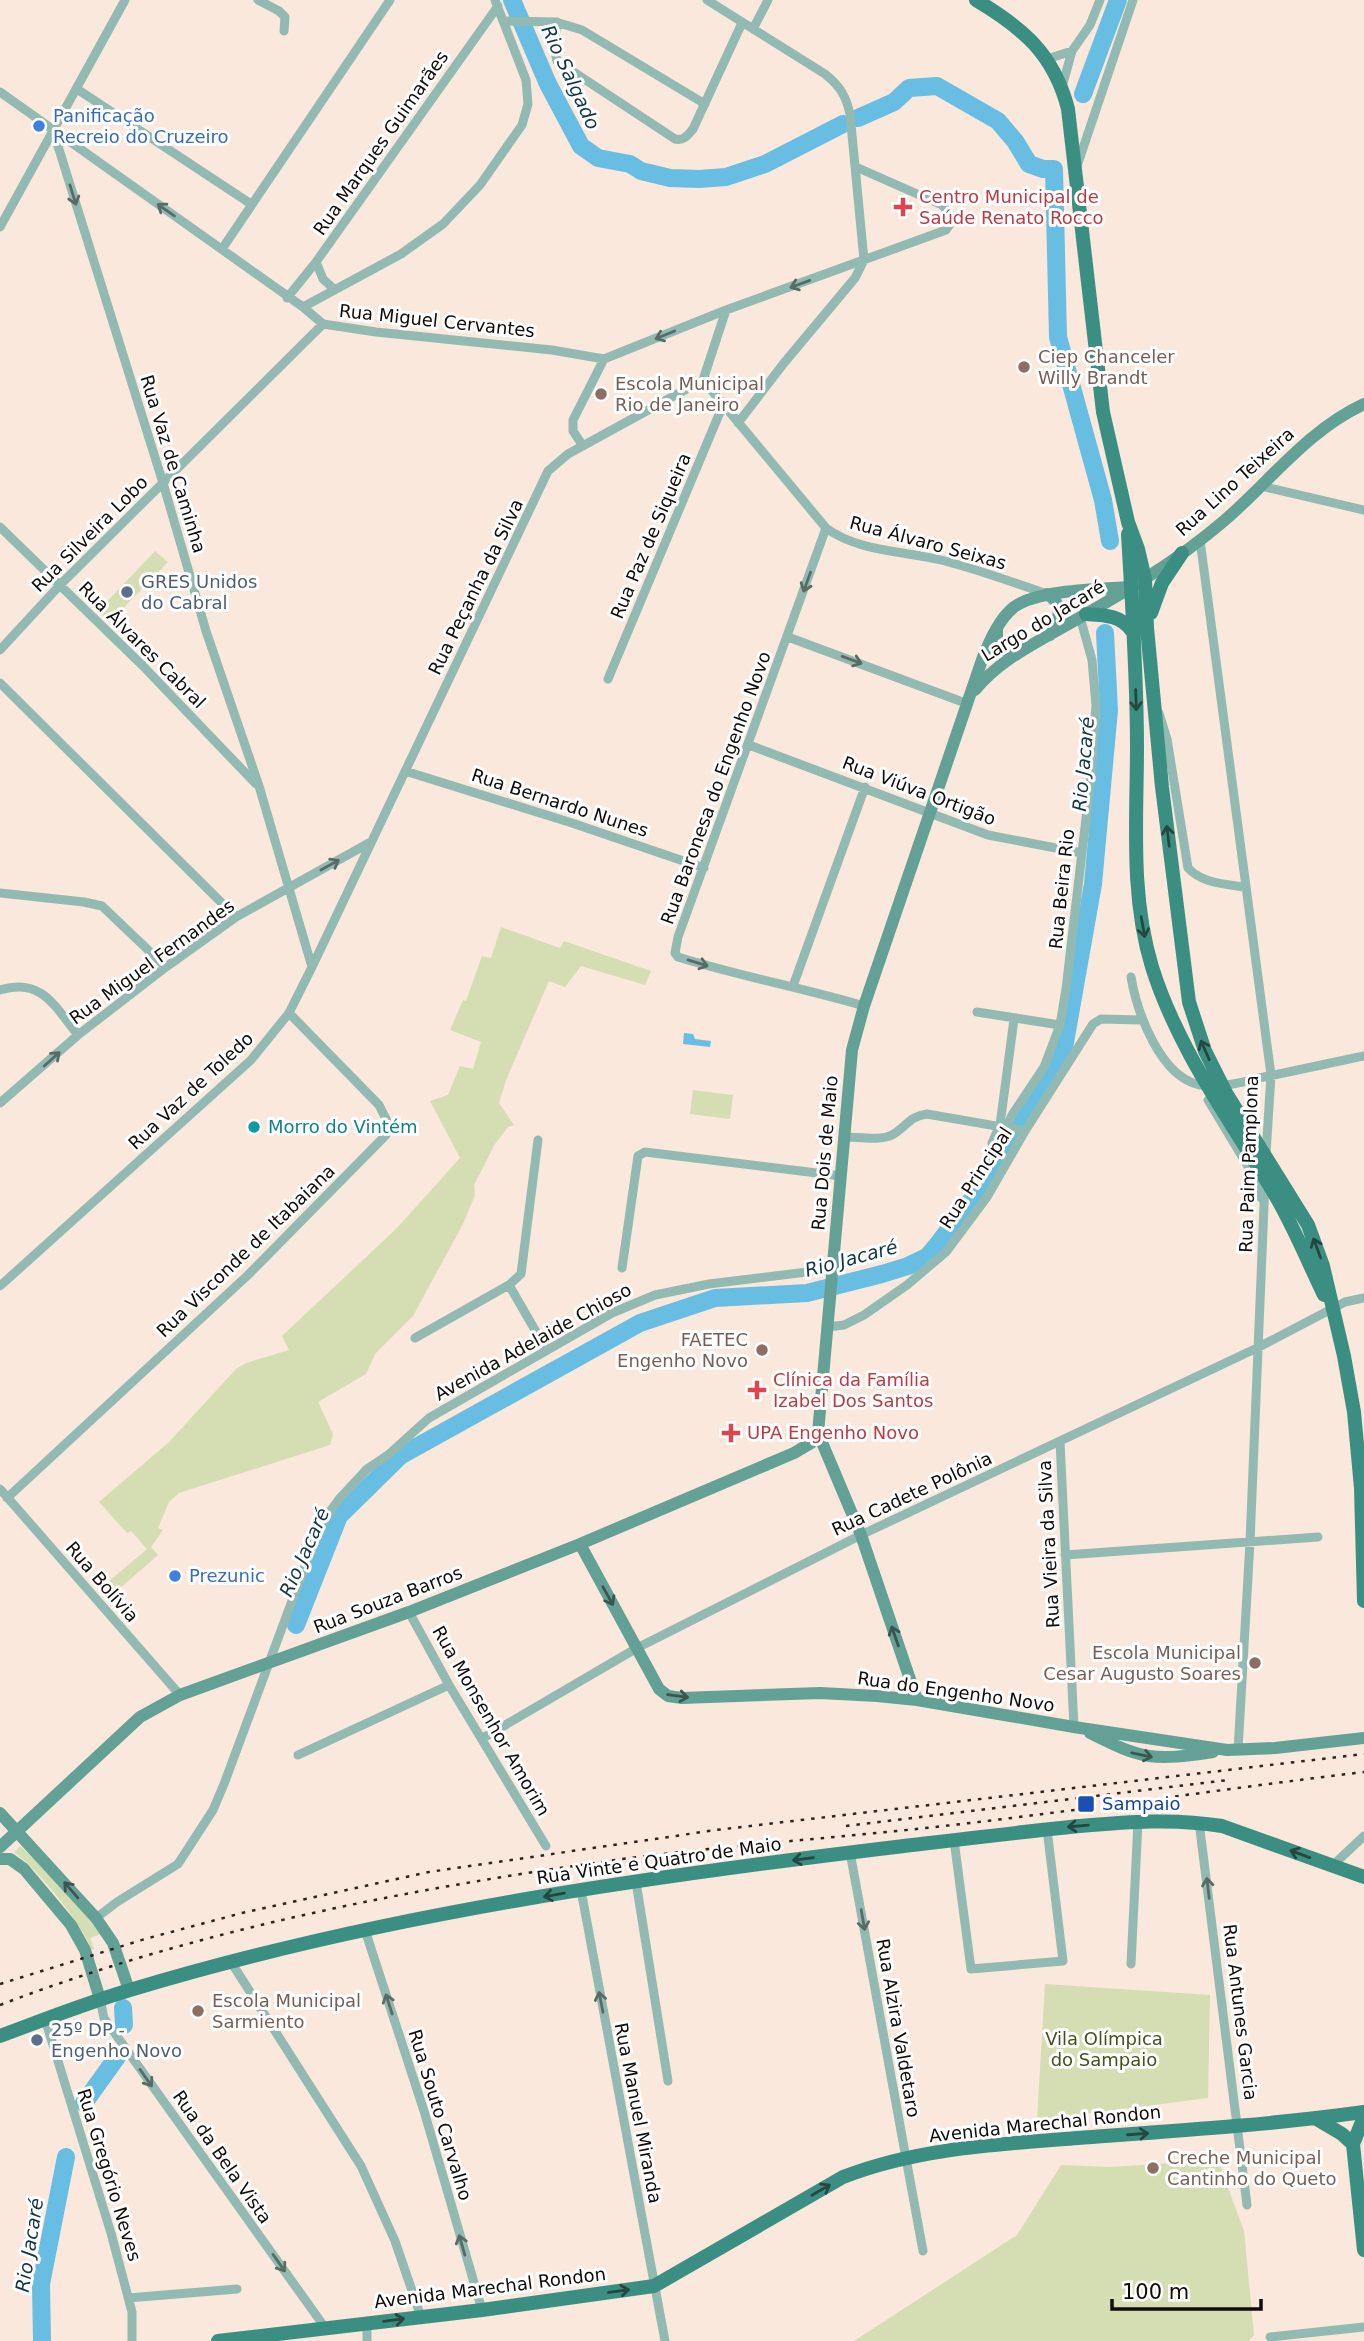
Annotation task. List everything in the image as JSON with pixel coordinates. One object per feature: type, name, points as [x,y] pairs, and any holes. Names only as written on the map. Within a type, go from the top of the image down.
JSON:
[{"type":"main road","points":[[976,0],[1029,37],[1047,59],[1067,102],[1100,393],[1128,522],[1138,548],[1145,579],[1153,698],[1185,976],[1195,1024],[1205,1051],[1226,1093],[1288,1191],[1317,1247],[1349,1379],[1361,1488],[1364,1601]]},
{"type":"main road","name":"Rua Lino Teixeira","points":[[1131,587],[1200,540],[1314,435],[1364,404]]},
{"type":"main road","points":[[1128,522],[1137,744],[1136,840],[1139,898],[1152,967],[1180,1034],[1215,1099],[1276,1197],[1332,1314]]},
{"type":"main road","points":[[1147,628],[1158,591],[1182,553]]},
{"type":"main road","name":"Largo do Jacaré","points":[[970,698],[982,657],[998,626],[1013,608],[1047,594],[1131,587]]},
{"type":"main road","name":"Largo do Jacaré","points":[[970,698],[992,671],[1016,654],[1131,587]]},
{"type":"main road","points":[[1047,594],[1057,602],[1059,608],[1057,625],[1050,635]]},
{"type":"main road","points":[[1083,616],[1122,620],[1132,631]]},
{"type":"main road","points":[[998,626],[997,643],[1002,649],[1016,654]]},
{"type":"main road","name":"Rua Dois de Maio","points":[[917,1700],[860,1535],[818,1433],[852,1050],[864,1006],[970,698]]},
{"type":"main road","name":"Rua Souza Barros","points":[[1,1845],[7,1822],[49,1803],[140,1717],[180,1695],[409,1612],[580,1544],[794,1453],[811,1443],[818,1433]]},
{"type":"main road","name":"Rua do Engenho Novo","points":[[580,1544],[659,1689],[674,1697],[820,1693],[917,1700],[1077,1728],[1232,1750]]},
{"type":"main road","name":"Rua do Engenho Novo","points":[[1077,1728],[1142,1756],[1173,1758],[1232,1750]]},
{"type":"main road","points":[[1232,1750],[1364,1738]]},
{"type":"main road","points":[[7,1822],[96,1918],[113,1943],[129,1990]]},
{"type":"main road","name":"Rua Vinte e Quatro de Maio","points":[[0,2036],[129,1990],[365,1930],[581,1890],[1047,1829],[1138,1822],[1199,1822],[1222,1826],[1364,1877]]},
{"type":"main road","points":[[0,1859],[10,1859],[24,1869],[71,1925],[85,1950],[100,1999]]},
{"type":"main road","name":"Avenida Marechal Rondon","points":[[218,2341],[482,2310],[654,2286],[844,2177],[876,2165],[906,2159],[1018,2143],[1239,2126],[1364,2112]]},
{"type":"main road","points":[[1364,2117],[1357,2146],[1364,2250]]},
{"type":"main road","points":[[1315,2118],[1357,2146]]},
{"type":"street","points":[[0,227],[125,0]]},
{"type":"street","points":[[258,0],[285,17],[284,32]]},
{"type":"street","points":[[222,249],[390,0]]},
{"type":"street","points":[[707,0],[825,74],[839,85],[847,98],[864,260],[855,278],[737,423]]},
{"type":"street","points":[[752,29],[768,0]]},
{"type":"street","points":[[1062,88],[1072,51],[1090,25],[1100,0]]},
{"type":"street","points":[[1075,168],[1133,0]]},
{"type":"street","points":[[303,307],[417,244],[443,224],[481,185],[522,125],[528,104],[526,80],[497,3]]},
{"type":"street","name":"Rua Marques Guimarães","points":[[287,298],[316,262],[497,3]]},
{"type":"street","points":[[505,21],[557,22],[582,30],[705,104]]},
{"type":"street","points":[[557,22],[554,47],[557,61],[681,140],[689,135],[742,23]]},
{"type":"street","points":[[1047,59],[1072,51]]},
{"type":"street","points":[[77,89],[251,204]]},
{"type":"street","name":"Rua Miguel Cervantes","points":[[0,92],[303,307],[323,324],[552,350],[604,359]]},
{"type":"street","name":"Rua Vaz de Caminha","points":[[53,130],[163,482],[206,631],[259,786],[312,967]]},
{"type":"street","points":[[583,446],[573,431],[573,419],[604,359],[726,310],[946,230],[952,220],[942,205],[856,167]]},
{"type":"street","points":[[316,262],[323,279],[335,290]]},
{"type":"street","points":[[702,380],[726,310]]},
{"type":"street","name":"Rua Silveira Lobo","points":[[0,650],[60,585],[323,324]]},
{"type":"street","name":"Rua Álvaro Seixas","points":[[702,380],[826,528],[835,535],[859,543],[945,561],[1047,594]]},
{"type":"street","name":"Rua Peçanha da Silva","points":[[371,842],[548,471],[568,454],[702,380]]},
{"type":"street","name":"Rua Paz de Siqueira","points":[[608,679],[723,405]]},
{"type":"street","points":[[1261,486],[1364,510]]},
{"type":"street","name":"Rua Álvares Cabral","points":[[0,527],[152,674],[259,786]]},
{"type":"street","name":"Rua Baronesa do Engenho Novo","points":[[826,528],[675,948],[678,957],[708,967],[793,986],[864,1006]]},
{"type":"street","name":"Rua Paim Pamplona","points":[[1200,540],[1270,1075],[1250,1542],[1232,1750]]},
{"type":"street","name":"Rua Beira Rio","points":[[1005,1126],[1036,1083],[1060,1025],[1082,853],[1096,705],[1092,660],[1083,616]]},
{"type":"street","points":[[788,637],[970,698]]},
{"type":"street","points":[[0,683],[236,917]]},
{"type":"street","points":[[1153,698],[1167,739],[1188,868],[1197,876],[1211,881],[1244,887]]},
{"type":"street","name":"Rua Viúva Ortigão","points":[[749,745],[988,835],[1082,853]]},
{"type":"street","name":"Rua Bernardo Nunes","points":[[405,771],[704,867]]},
{"type":"street","points":[[793,986],[865,788]]},
{"type":"street","name":"Rua Miguel Fernandes","points":[[0,1103],[78,1035],[236,917],[371,842]]},
{"type":"street","name":"Rua Vaz de Toledo","points":[[0,1286],[229,1081],[264,1045],[289,1013],[371,842]]},
{"type":"street","points":[[0,893],[102,906],[166,967]]},
{"type":"street","points":[[1131,977],[1142,1020],[1176,1072],[1201,1086],[1252,1173],[1264,1206]]},
{"type":"street","points":[[0,990],[26,986],[38,990],[78,1035]]},
{"type":"street","points":[[977,1012],[1060,1025]]},
{"type":"street","name":"Rua Visconde de Itabaiana","points":[[7,1497],[248,1275],[386,1135],[389,1125],[379,1105],[289,1013]]},
{"type":"street","points":[[995,1148],[992,1143],[1005,1126],[1014,1019]]},
{"type":"street","name":"Rua Principal","points":[[827,1327],[844,1325],[857,1319],[936,1263],[987,1197],[1023,1130],[1067,1068],[1093,1024],[1101,1019],[1142,1020]]},
{"type":"street","points":[[1201,1086],[1236,1083],[1364,1056]]},
{"type":"street","points":[[845,1137],[884,1137],[892,1134],[911,1118],[927,1114],[1023,1130]]},
{"type":"street","points":[[415,1338],[517,1279],[523,1269],[538,1140]]},
{"type":"street","points":[[622,1268],[638,1156],[645,1152],[841,1176]]},
{"type":"street","name":"Avenida Adelaide Chioso","points":[[96,1918],[178,1864],[197,1837],[220,1792],[312,1547],[326,1517],[367,1469],[388,1455],[429,1418],[612,1313],[655,1295],[709,1284],[832,1274]]},
{"type":"street","points":[[509,1285],[546,1349]]},
{"type":"street","name":"Rua Cadete Polônia","points":[[482,1738],[637,1648],[860,1535],[1257,1348],[1345,1302],[1364,1298]]},
{"type":"street","name":"Rua Vieira da Silva","points":[[1060,1442],[1077,1728]]},
{"type":"street","name":"Rua Bolívia","points":[[0,1489],[180,1695]]},
{"type":"street","points":[[1065,1555],[1318,1537]]},
{"type":"street","name":"Rua Monsenhor Amorim","points":[[409,1612],[545,1846]]},
{"type":"street","points":[[298,1755],[449,1685]]},
{"type":"street","points":[[1131,1964],[1138,1822]]},
{"type":"street","name":"Rua Antunes Garcia","points":[[1199,1822],[1247,2205]]},
{"type":"street","points":[[954,1840],[971,1969],[1063,1961],[1047,1829]]},
{"type":"street","points":[[1332,1866],[1364,1836]]},
{"type":"street","name":"Rua Alzira Valdetaro","points":[[850,1853],[923,2250]]},
{"type":"street","points":[[636,1882],[668,2081]]},
{"type":"street","name":"Rua Manuel Miranda","points":[[581,1890],[664,2341]]},
{"type":"street","name":"Rua Souto Carvalho","points":[[365,1930],[424,2111],[482,2310]]},
{"type":"street","points":[[231,1962],[361,2166],[395,2241],[421,2317]]},
{"type":"street","name":"Rua da Bela Vista","points":[[100,1999],[104,2018],[326,2329]]},
{"type":"street","name":"Rua Gregório Neves","points":[[46,2019],[132,2312],[132,2341]]},
{"type":"street","points":[[128,2298],[237,2289]]},
{"type":"street","points":[[366,2324],[367,2341]]},
{"type":"street","points":[[1270,2337],[1364,2327]]},
{"type":"green space","name":"GRES Unidos do Cabral","points":[[155,551],[168,562],[110,622],[98,611]]},
{"type":"green space","points":[[501,927],[560,948],[564,941],[651,971],[645,985],[581,966],[565,987],[549,981],[506,1080],[499,1103],[514,1125],[508,1127],[495,1144],[474,1185],[475,1195],[463,1224],[413,1316],[375,1354],[366,1374],[318,1402],[333,1434],[330,1445],[179,1493],[169,1502],[158,1528],[163,1530],[151,1547],[158,1555],[110,1597],[101,1588],[147,1549],[131,1531],[127,1533],[99,1502],[169,1442],[236,1369],[246,1363],[289,1350],[282,1336],[396,1229],[460,1158],[430,1101],[448,1095],[460,1066],[473,1069],[481,1042],[450,1030],[463,1000],[466,1001],[482,956],[491,958]]},
{"type":"green space","points":[[693,1090],[733,1095],[730,1119],[690,1114]]},
{"type":"green space","points":[[20,1846],[53,1877],[101,1934],[90,1938],[94,1949],[92,1950],[58,1897],[14,1852]]},
{"type":"green space","name":"Vila Olímpica do Sampaio","points":[[1045,1984],[1210,1995],[1208,2098],[1037,2120]]},
{"type":"green space","points":[[1218,2160],[1244,2231],[1254,2335],[1249,2341],[854,2341],[1017,2235],[1061,2165],[1110,2167]]},
{"type":"water","points":[[684,1033],[693,1034],[695,1039],[711,1041],[710,1047],[683,1044]]},
{"type":"waterway","name":"Rio Salgado","points":[[512,0],[548,84],[581,146],[598,158],[630,164],[641,171],[670,178],[726,177],[765,164],[843,124]]},
{"type":"waterway","name":"Rio Jacaré","points":[[1083,94],[1118,0]]},
{"type":"waterway","name":"Rio Jacaré","points":[[858,118],[894,102],[909,88],[937,86],[998,121],[1029,164],[1043,169],[1054,169],[1058,337],[1103,500],[1110,541]]},
{"type":"waterway","name":"Rio Jacaré","points":[[296,1625],[339,1516],[400,1456],[640,1323],[715,1298],[807,1293],[882,1274],[927,1257],[938,1244],[973,1198],[1037,1100],[1064,1048],[1093,884],[1109,710],[1105,633]]},
{"type":"waterway","name":"Rio Jacaré","points":[[123,2008],[124,2025]]},
{"type":"waterway","name":"Rio Jacaré","points":[[84,2103],[117,2057]]},
{"type":"waterway","name":"Rio Jacaré","points":[[42,2341],[41,2284],[66,2157]]},
{"type":"railway","points":[[0,1984],[145,1939],[242,1913],[429,1872],[716,1830],[1364,1754]]},
{"type":"railway","points":[[0,2005],[76,1978],[232,1932],[470,1882],[630,1858],[989,1821],[1364,1772]]},
{"type":"railway","points":[[846,1826],[1228,1780]]},
{"type":"place","name":"Panificação Recreio do Cruzeiro","points":[[39,126]]},
{"type":"place","name":"Centro Municipal de Saúde Renato Rocco","points":[[903,207]]},
{"type":"place","name":"Ciep Chanceler Willy Brandt","points":[[1024,367]]},
{"type":"place","name":"Escola Municipal Rio de Janeiro","points":[[601,394]]},
{"type":"place","name":"GRES Unidos do Cabral","points":[[127,592]]},
{"type":"place","name":"Morro do Vintém","points":[[254,1127]]},
{"type":"place","name":"FAETEC Engenho Novo","points":[[762,1350]]},
{"type":"place","name":"Clínica da Família Izabel Dos Santos","points":[[757,1390]]},
{"type":"place","name":"UPA Engenho Novo","points":[[731,1433]]},
{"type":"place","name":"Prezunic","points":[[175,1576]]},
{"type":"place","name":"Escola Municipal Cesar Augusto Soares","points":[[1255,1663]]},
{"type":"place","name":"Sampaio","points":[[1086,1804]]},
{"type":"place","name":"Escola Municipal Sarmiento","points":[[198,2011]]},
{"type":"place","name":"25º DP - Engenho Novo","points":[[37,2040]]},
{"type":"place","name":"Creche Municipal Cantinho do Queto","points":[[1153,2168]]}]
